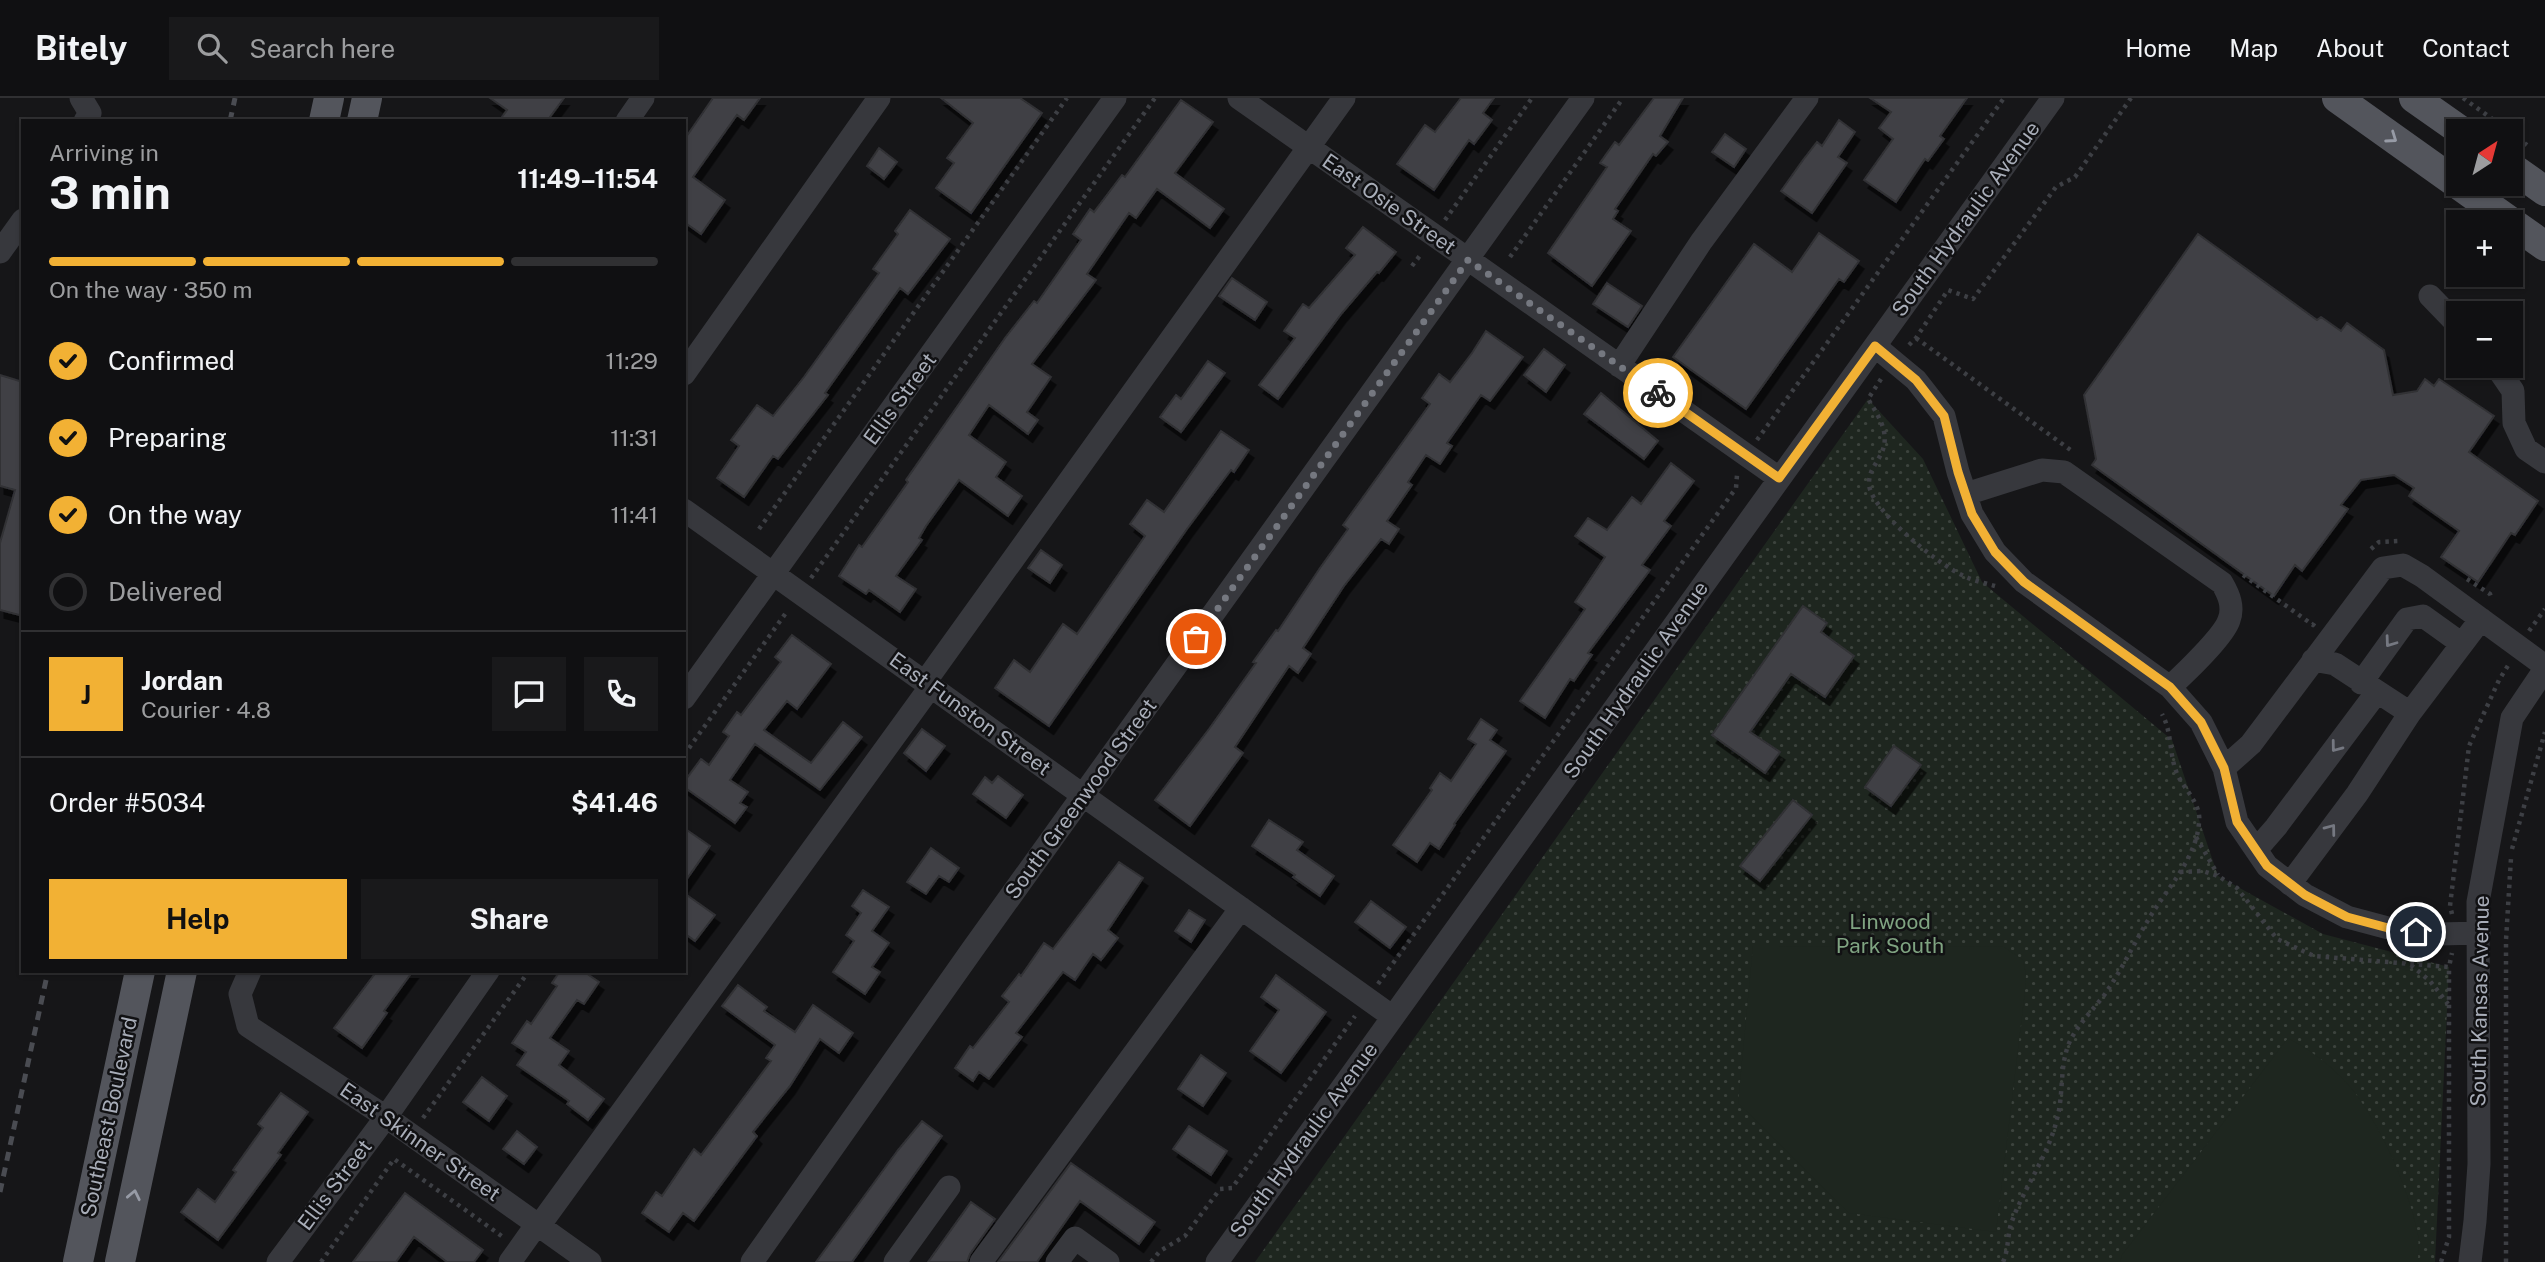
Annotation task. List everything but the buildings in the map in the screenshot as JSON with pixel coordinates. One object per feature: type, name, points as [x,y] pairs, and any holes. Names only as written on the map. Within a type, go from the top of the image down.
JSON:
[{"type":"main road","points":[[324,119],[329,98]]},
{"type":"main road","points":[[362,119],[367,98]]},
{"type":"main road","points":[[2337,98],[2494,210]]},
{"type":"main road","points":[[2414,98],[2446,120]]},
{"type":"main road","points":[[2524,176],[2545,191]]},
{"type":"main road","points":[[2523,230],[2545,246]]},
{"type":"main road","name":"Southeast Boulevard","points":[[78,1262],[140,973]]},
{"type":"main road","name":"Southeast Boulevard","points":[[120,1262],[182,973]]},
{"type":"street","points":[[628,119],[643,98]]},
{"type":"street","points":[[686,371],[879,98]]},
{"type":"street","name":"Ellis Street","points":[[686,695],[1115,98]]},
{"type":"street","name":"East Osie Street","points":[[1239,98],[1779,478]]},
{"type":"street","points":[[515,1255],[928,684],[1344,98]]},
{"type":"street","name":"South Greenwood Street","points":[[752,1262],[1583,98]]},
{"type":"street","points":[[1619,366],[1701,242],[1807,98]]},
{"type":"street","name":"South Hydraulic Avenue","points":[[1217,1262],[1563,783],[1779,478],[1884,353],[2053,98]]},
{"type":"street","points":[[0,252],[21,223]]},
{"type":"street","points":[[2430,296],[2446,313]]},
{"type":"street","points":[[1884,353],[1916,380],[1944,416],[1972,514],[1995,552],[2024,582],[2170,687],[2201,722],[2224,768],[2237,822],[2267,866],[2305,895],[2347,917],[2392,929],[2468,933]]},
{"type":"street","points":[[2504,378],[2513,391],[2514,423],[2526,449],[2545,462]]},
{"type":"street","points":[[1966,494],[2042,470],[2064,471],[2222,583],[2231,600],[2229,622],[2170,687]]},
{"type":"street","name":"East Funston Street","points":[[686,511],[1393,1017]]},
{"type":"street","points":[[2224,768],[2251,744],[2383,568],[2403,565],[2488,612],[2522,636],[2545,668]]},
{"type":"street","points":[[2290,884],[2357,794],[2410,713],[2488,612]]},
{"type":"street","points":[[2256,850],[2276,827],[2369,687],[2407,619],[2423,616],[2462,644]]},
{"type":"street","points":[[2313,660],[2335,664],[2410,713]]},
{"type":"street","name":"South Kansas Avenue","points":[[2470,1262],[2476,1221],[2479,1164],[2468,933],[2479,902],[2512,718],[2545,668]]},
{"type":"street","points":[[981,1262],[1241,908]]},
{"type":"street","name":"East Skinner Street","points":[[249,973],[240,994],[248,1026],[386,1117],[590,1262]]},
{"type":"street","name":"Ellis Street","points":[[278,1262],[386,1117],[487,973]]},
{"type":"street","points":[[895,1262],[949,1187]]},
{"type":"street","points":[[1057,1262],[1075,1238],[1108,1262]]},
{"type":"path","points":[[759,529],[1067,98]]},
{"type":"path","points":[[686,752],[1155,98]]},
{"type":"path","points":[[1412,266],[1532,98]]},
{"type":"path","points":[[1510,257],[1623,98]]},
{"type":"path","points":[[1152,1262],[1160,1251],[1185,1236],[1220,1189],[1232,1188],[1736,488],[1737,473],[1747,456],[2004,98]]},
{"type":"path","points":[[1998,586],[1964,577],[1943,565],[1877,503],[1869,487],[1870,471],[1882,453],[1885,436],[1883,424],[1868,399],[1884,353],[1916,338],[1948,290],[1973,299],[2056,187],[2075,177],[2131,98]]},
{"type":"path","points":[[2463,98],[2492,119]]},
{"type":"path","points":[[1916,338],[2075,453]]},
{"type":"path","points":[[2369,551],[2379,542],[2401,541],[2410,545]]},
{"type":"path","points":[[2233,567],[2313,625],[2320,614]]},
{"type":"path","points":[[2459,573],[2490,594],[2488,612]]},
{"type":"path","points":[[2441,1262],[2449,1237],[2449,967],[2468,933],[2450,906],[2469,746],[2498,680],[2522,636],[2545,609]]},
{"type":"path","points":[[2003,1262],[2010,1225],[2043,1160],[2058,1118],[2063,1068],[2069,1043],[2082,1021],[2103,997],[2152,913],[2192,852],[2200,821],[2196,804],[2176,770],[2172,740],[2164,717],[2157,708]]},
{"type":"path","points":[[2506,1262],[2506,940],[2511,854],[2545,732]]},
{"type":"path","points":[[2196,836],[2218,876]]},
{"type":"path","points":[[2179,872],[2203,871],[2218,876],[2237,888],[2277,939],[2314,956],[2449,967]]},
{"type":"path","points":[[2411,964],[2430,981],[2449,1005]]},
{"type":"path","points":[[321,1262],[528,973]]},
{"type":"path","points":[[394,1159],[515,1255]]},
{"type":"green space","name":"Linwood Park South","points":[[1868,399],[1923,459],[1982,582],[2172,740],[2218,876],[2323,934],[2449,967],[2435,1262],[1255,1262]]},
{"type":"green space","points":[[1753,946],[2004,947],[2023,960],[2025,991],[1996,1232],[1849,1213],[1738,1103]]},
{"type":"green space","points":[[2288,1038],[2316,1055],[2340,1076],[2353,1090],[2378,1128],[2399,1173],[2414,1216],[2418,1235],[2418,1262],[2120,1262],[2122,1255]]},
{"type":"railway","points":[[230,119],[235,98]]},
{"type":"railway","points":[[0,1192],[48,973]]},
{"type":"way so far","points":[[1196,639],[1468,260],[1658,393]]},
{"type":"route","points":[[1658,393],[1779,478],[1875,346],[1916,380],[1944,416],[1972,514],[1995,552],[2024,582],[2170,687],[2201,722],[2224,768],[2237,822],[2267,866],[2305,895],[2347,917],[2392,929],[2416,932]]}]
